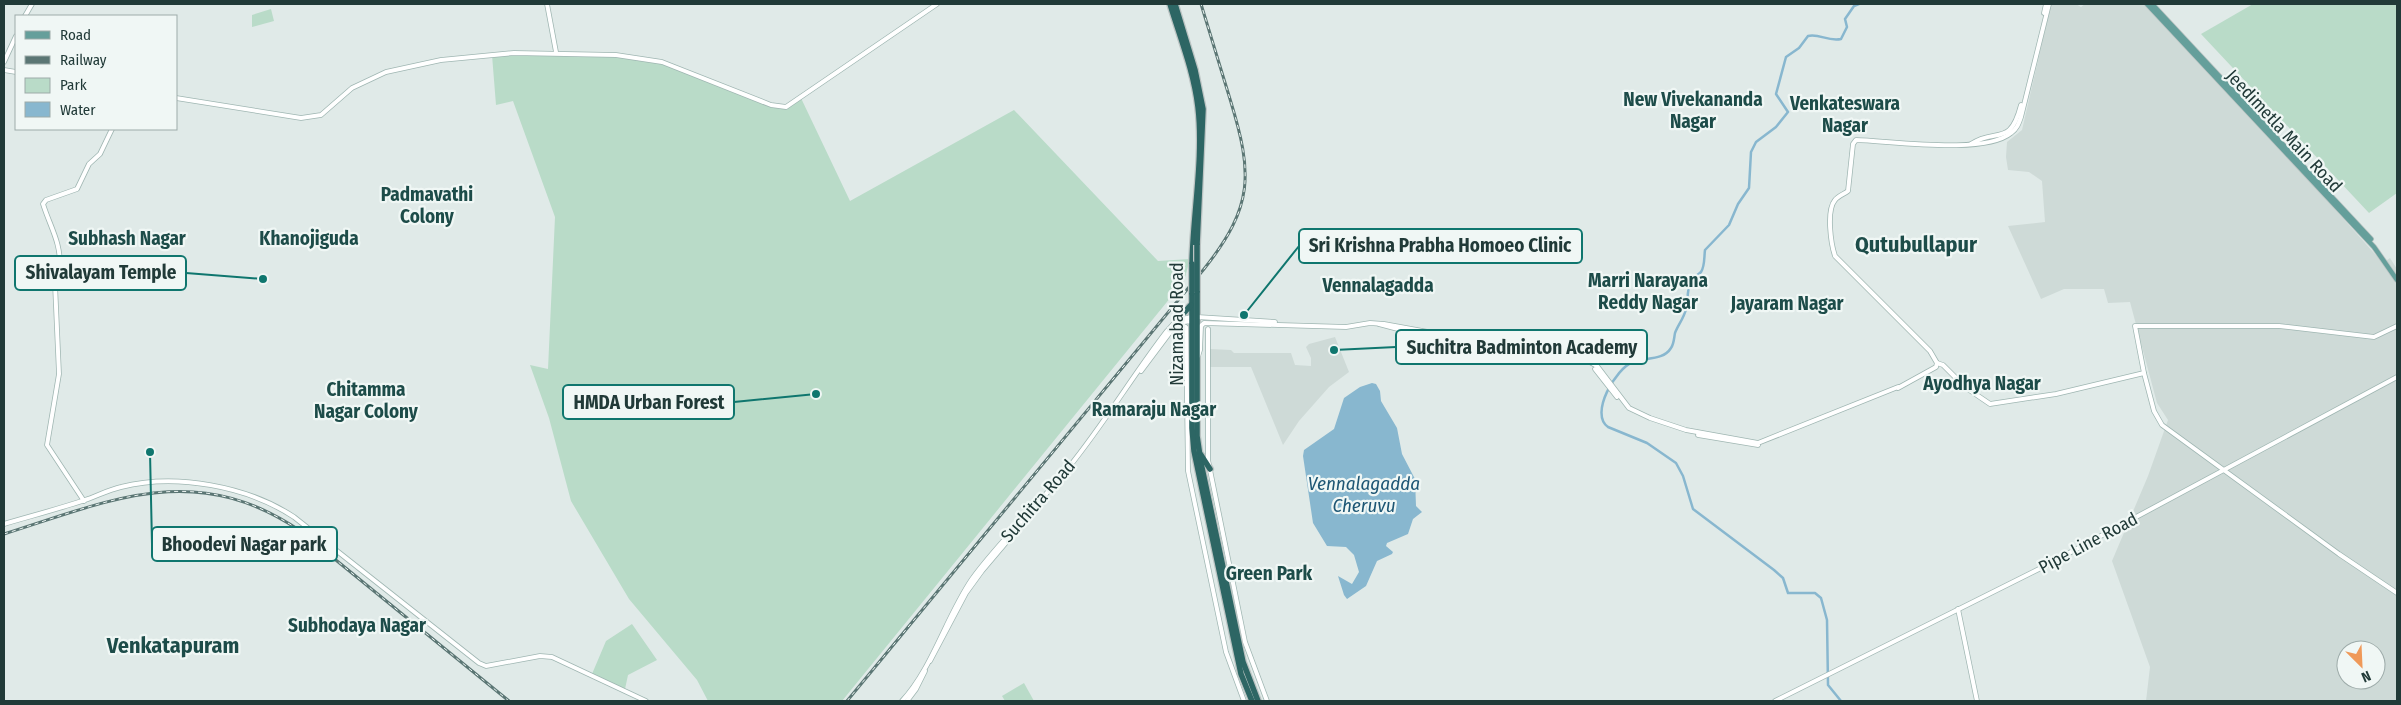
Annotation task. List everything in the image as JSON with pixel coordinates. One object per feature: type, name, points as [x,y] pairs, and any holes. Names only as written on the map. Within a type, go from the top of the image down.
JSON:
[{"type":"highway","name":"Nizamabad Road","points":[[1170,4],[1196,93],[1201,140],[1195,292],[1194,451],[1223,581],[1247,672],[1258,701]]},
{"type":"highway","name":"Nizamabad Road","points":[[1175,4],[1201,93],[1204,120],[1192,264],[1195,292],[1192,305],[1195,319],[1197,358],[1194,367],[1199,451],[1241,674],[1252,701]]},
{"type":"highway","points":[[1176,323],[1192,305]]},
{"type":"highway","points":[[1199,451],[1210,469]]},
{"type":"highway","points":[[1211,512],[1217,504]]},
{"type":"highway","points":[[1247,672],[1255,669]]},
{"type":"main road","points":[[26,15],[32,4]]},
{"type":"main road","points":[[547,4],[556,52]]},
{"type":"main road","points":[[178,98],[301,118],[315,118],[325,113],[352,88],[386,72],[402,67],[454,58],[556,52],[629,56],[662,62],[771,105],[786,106],[936,4]]},
{"type":"main road","points":[[2047,4],[2018,124],[2010,134],[2003,138],[1971,144],[1914,144],[1856,140],[1853,144],[1848,191],[1838,196],[1832,205],[1832,245],[1838,259],[1930,351],[1937,363],[1943,365],[1973,393],[1990,404],[2056,394],[2144,374]]},
{"type":"main road","name":"Jeedimetla Main Road","points":[[2147,4],[2362,231],[2384,259],[2397,280]]},
{"type":"main road","name":"Jeedimetla Main Road","points":[[2152,4],[2362,231],[2397,274]]},
{"type":"main road","points":[[4,62],[15,38]]},
{"type":"main road","points":[[84,501],[47,445],[59,374],[55,284],[60,273],[60,250],[43,204],[46,200],[78,189],[90,164],[100,154],[112,130]]},
{"type":"main road","points":[[1176,323],[1195,319],[1350,326]]},
{"type":"main road","name":"Suchitra Road","points":[[907,701],[962,593],[979,569],[1073,462],[1157,344],[1176,323]]},
{"type":"main road","name":"Nizamabad Road","points":[[1176,323],[1186,327],[1188,471],[1226,652],[1244,701]]},
{"type":"main road","points":[[1197,358],[1200,350],[1202,324],[1350,326],[1379,324],[1581,359],[1594,364],[1629,408],[1650,418],[1686,430],[1758,443],[1815,422],[1898,387],[1936,367],[1937,363]]},
{"type":"main road","points":[[2397,326],[2382,335],[2374,337],[2279,326],[2135,326],[2144,374],[2158,422],[2345,558],[2397,593]]},
{"type":"main road","name":"Nizamabad Road","points":[[1208,329],[1210,469],[1245,642],[1267,701]]},
{"type":"main road","name":"Pipe Line Road","points":[[1775,701],[1825,678],[2034,572],[2397,378]]},
{"type":"main road","points":[[4,524],[84,501],[121,487],[180,481],[248,494],[280,508],[294,517],[479,663],[486,666],[540,656],[552,657],[646,701]]},
{"type":"main road","points":[[1958,609],[1961,616],[1958,617],[1977,701]]},
{"type":"main road","name":"Suchitra Road","points":[[902,701],[922,674]]},
{"type":"shaded area","points":[[2051,4],[2076,4],[2081,7],[2085,4],[2151,4],[2383,263],[2390,258],[2397,269],[2397,701],[2146,701],[2150,667],[2112,561],[2148,476],[2168,420],[2157,403],[2130,302],[2108,303],[2104,289],[2064,289],[2041,299],[2008,226],[2045,222],[2042,181],[2029,172],[2008,170],[2006,157],[2007,142],[2022,130]]},
{"type":"shaded area","points":[[1335,337],[1349,372],[1329,387],[1299,421],[1283,445],[1251,367],[1210,367],[1210,349],[1231,350],[1234,353],[1291,353],[1295,365],[1311,366],[1311,358],[1306,347],[1309,344]]},
{"type":"green space","points":[[2253,4],[2397,4],[2397,193],[2369,213],[2201,34]]},
{"type":"green space","points":[[271,9],[274,21],[252,27],[252,15]]},
{"type":"green space","points":[[492,55],[616,56],[665,62],[777,107],[787,105],[800,96],[850,201],[1014,110],[1158,261],[1190,259],[1184,281],[842,701],[708,701],[697,680],[629,599],[571,501],[549,418],[530,365],[548,369],[555,217],[513,101],[496,105]]},
{"type":"green space","points":[[632,624],[657,660],[628,675],[625,689],[592,674],[606,641]]},
{"type":"green space","points":[[1024,683],[1034,701],[1005,701],[1002,696]]},
{"type":"water","name":"Vennalagadda Cheruvu","points":[[1372,383],[1376,384],[1380,391],[1381,401],[1397,428],[1402,454],[1415,479],[1416,506],[1422,512],[1413,519],[1408,534],[1387,543],[1386,546],[1393,552],[1392,554],[1377,561],[1366,586],[1347,599],[1338,576],[1352,584],[1359,572],[1354,555],[1346,547],[1327,546],[1313,523],[1303,456],[1304,450],[1334,429],[1344,398],[1360,387]]},
{"type":"waterway","points":[[1841,701],[1828,685],[1827,620],[1821,598],[1815,593],[1788,593],[1783,578],[1774,570],[1693,509],[1683,476],[1676,463],[1647,443],[1608,427],[1603,421],[1602,412],[1607,392],[1619,373],[1626,366],[1638,360],[1659,357],[1668,352],[1672,346],[1675,333],[1687,306],[1690,283],[1701,272],[1703,267],[1705,250],[1729,225],[1738,204],[1749,188],[1751,152],[1756,142],[1776,127],[1788,112],[1776,94],[1786,57],[1799,48],[1808,36],[1841,39],[1847,27],[1845,19],[1854,6],[1859,4]]},
{"type":"railway","points":[[847,701],[1204,269],[1232,226],[1240,207],[1244,188],[1243,148],[1238,125],[1201,4]]},
{"type":"railway","points":[[4,534],[117,499],[153,493],[188,492],[224,496],[261,509],[299,530],[509,701]]},
{"type":"place","name":"Shivalayam Temple","points":[[263,279]]},
{"type":"place","name":"Sri Krishna Prabha Homoeo Clinic","points":[[1244,315]]},
{"type":"place","name":"Suchitra Badminton Academy","points":[[1334,350]]},
{"type":"place","name":"HMDA Urban Forest","points":[[816,394]]},
{"type":"place","name":"Bhoodevi Nagar park","points":[[150,452]]},
{"type":"district","name":"New Vivekananda Nagar","points":[[1693,110]]},
{"type":"district","name":"Venkateswara Nagar","points":[[1845,114]]},
{"type":"district","name":"Padmavathi Colony","points":[[427,205]]},
{"type":"district","name":"Subhash Nagar","points":[[127,238]]},
{"type":"district","name":"Khanojiguda","points":[[309,238]]},
{"type":"district","name":"Qutubullapur","points":[[1916,244]]},
{"type":"district","name":"Vennalagadda","points":[[1378,285]]},
{"type":"district","name":"Marri Narayana Reddy Nagar","points":[[1648,291]]},
{"type":"district","name":"Jayaram Nagar","points":[[1787,303]]},
{"type":"district","name":"Ayodhya Nagar","points":[[1982,383]]},
{"type":"district","name":"Chitamma Nagar Colony","points":[[366,400]]},
{"type":"district","name":"Ramaraju Nagar","points":[[1154,409]]},
{"type":"district","name":"Green Park","points":[[1269,573]]},
{"type":"district","name":"Subhodaya Nagar","points":[[357,625]]},
{"type":"district","name":"Venkatapuram","points":[[173,645]]}]
